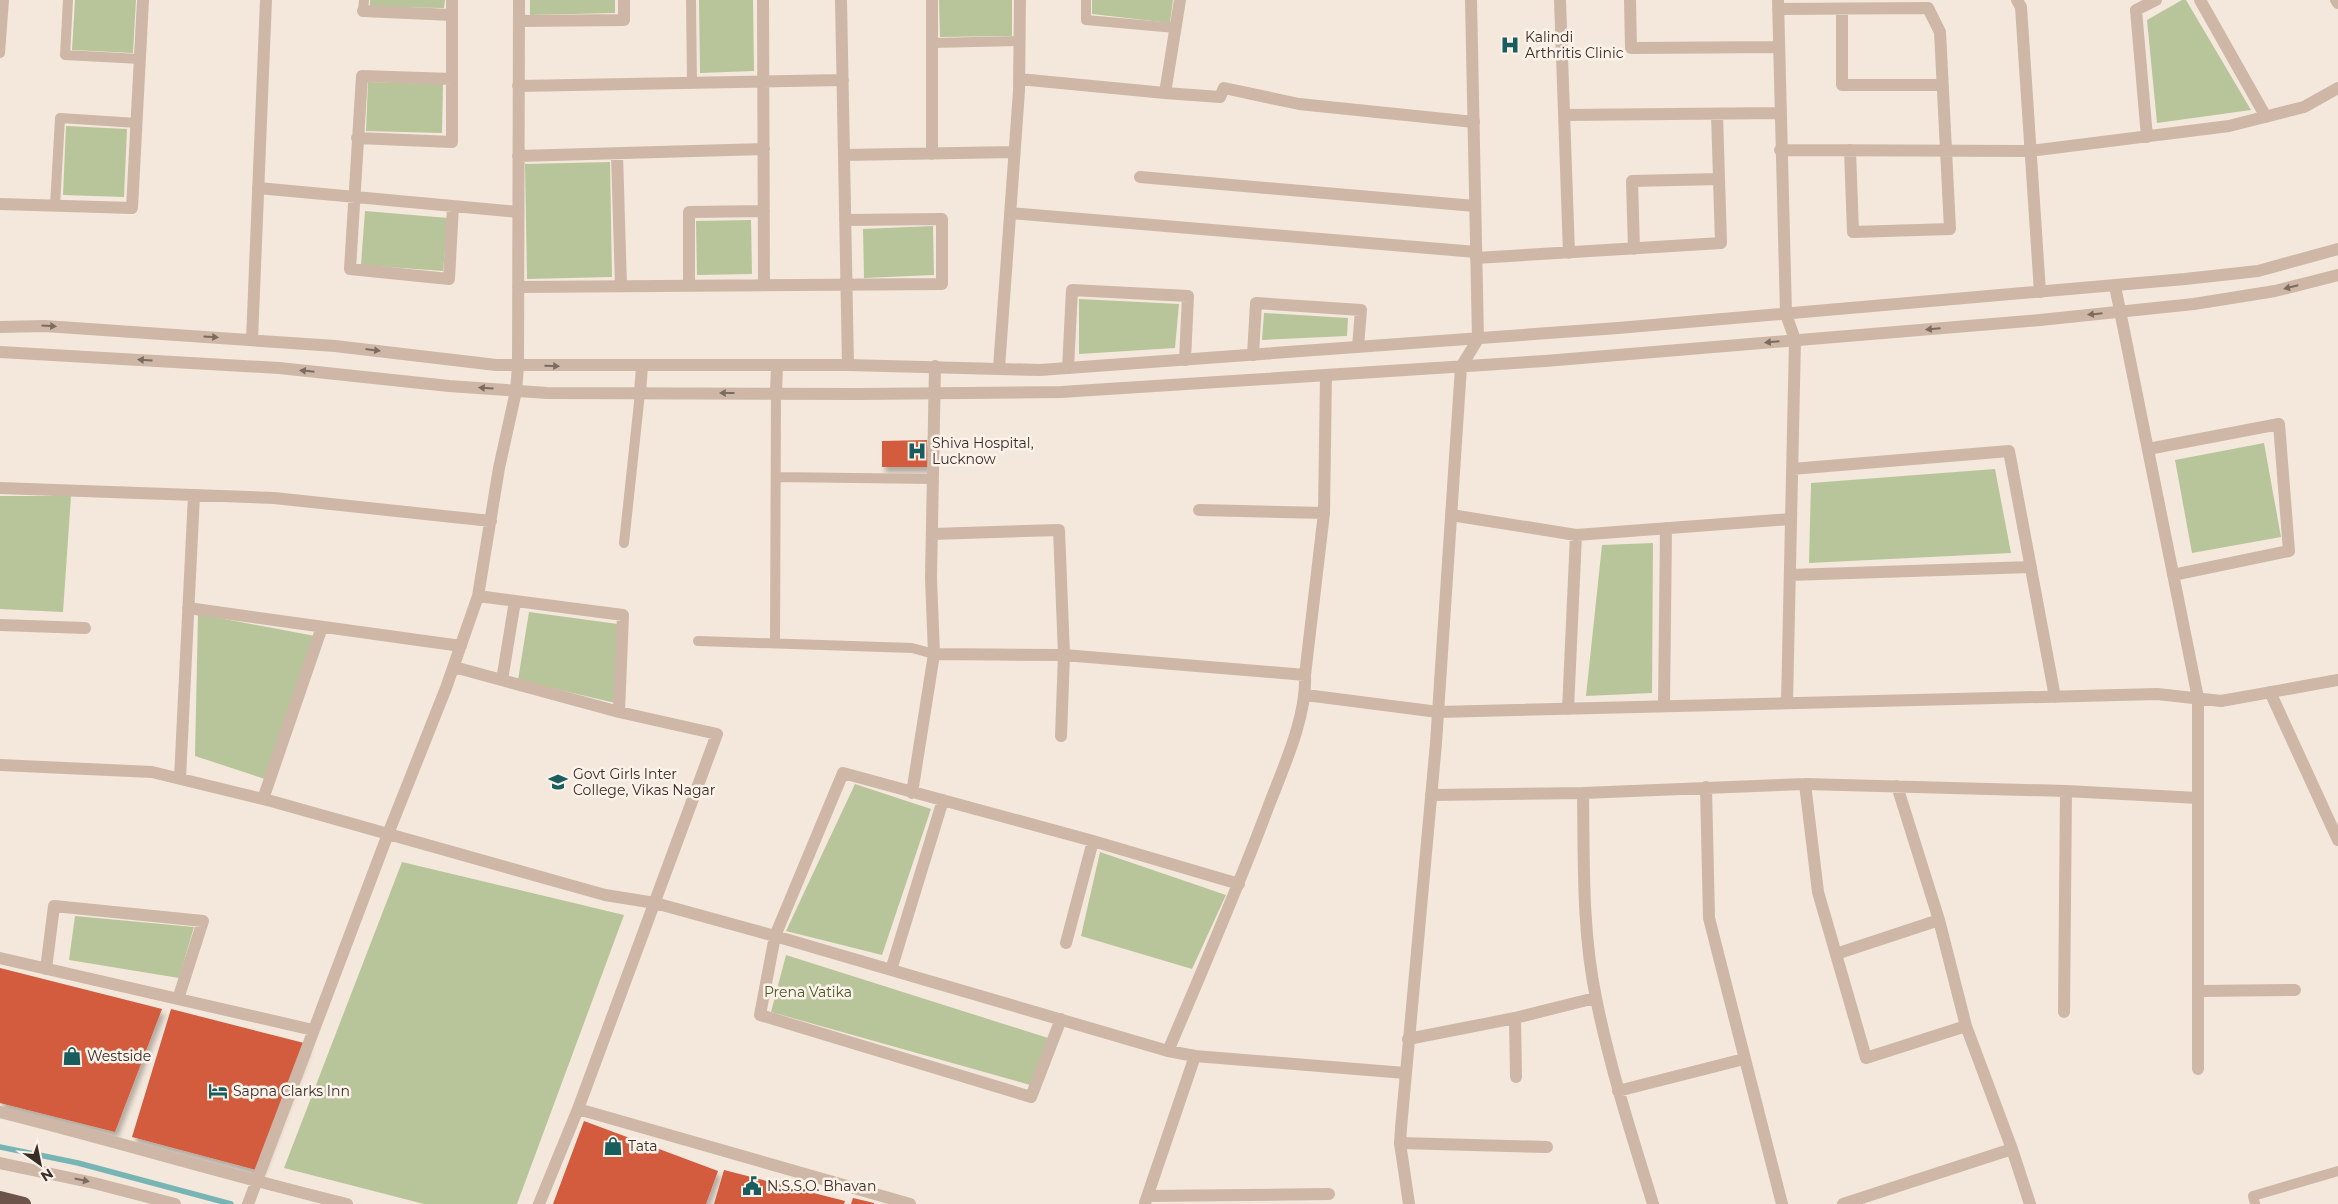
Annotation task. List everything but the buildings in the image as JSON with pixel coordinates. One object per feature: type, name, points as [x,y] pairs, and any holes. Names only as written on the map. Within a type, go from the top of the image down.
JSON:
[{"type":"highway","points":[[0,1198],[24,1204]]},
{"type":"street","points":[[0,204],[132,208],[143,0]]},
{"type":"street","points":[[252,340],[266,0]]},
{"type":"street","points":[[357,138],[452,142],[452,0]]},
{"type":"street","points":[[248,1201],[454,666],[478,596],[499,468],[516,391],[518,366],[519,0]]},
{"type":"street","points":[[518,21],[624,20],[624,0]]},
{"type":"street","points":[[763,0],[765,82],[764,285]]},
{"type":"street","points":[[841,0],[848,365]]},
{"type":"street","points":[[932,0],[932,154]]},
{"type":"street","points":[[999,368],[1019,79],[1020,0]]},
{"type":"street","points":[[1165,93],[1180,0]]},
{"type":"street","points":[[1410,1204],[1400,1143],[1405,1073],[1438,712],[1461,367],[1478,339],[1472,0]]},
{"type":"street","points":[[1560,0],[1569,252]]},
{"type":"street","points":[[1630,0],[1631,48],[1779,47]]},
{"type":"street","points":[[2017,0],[2021,7],[2040,292]]},
{"type":"street","points":[[2148,137],[2136,10],[2156,0]]},
{"type":"street","points":[[2200,0],[2266,117]]},
{"type":"street","points":[[1787,703],[1795,340],[1786,314],[1780,150],[1778,5],[1842,9],[1928,8],[1940,32],[1950,229],[1853,232],[1850,150]]},
{"type":"street","points":[[364,6],[452,15]]},
{"type":"street","points":[[1842,9],[1842,85],[1942,85]]},
{"type":"street","points":[[452,79],[362,76],[350,269],[449,279],[453,206]]},
{"type":"street","points":[[1019,79],[1220,97],[1224,88],[1299,104],[1474,122]]},
{"type":"street","points":[[518,86],[843,80]]},
{"type":"street","points":[[1780,150],[2030,150],[2148,137],[2229,126],[2266,117],[2304,107],[2338,88]]},
{"type":"street","points":[[1564,115],[1780,113]]},
{"type":"street","points":[[1010,212],[1476,255],[1634,249],[1721,243],[1717,114]]},
{"type":"street","points":[[518,156],[764,149]]},
{"type":"street","points":[[844,155],[1014,152]]},
{"type":"street","points":[[617,154],[621,286]]},
{"type":"street","points":[[1140,177],[1475,206]]},
{"type":"street","points":[[1634,249],[1632,182],[1719,179]]},
{"type":"street","points":[[258,188],[518,212]]},
{"type":"street","points":[[689,285],[689,212],[764,211]]},
{"type":"street","points":[[518,287],[942,284],[942,219],[845,220]]},
{"type":"street","points":[[0,327],[45,326],[335,346],[518,366],[848,365],[1040,370],[1478,339],[2115,286],[2258,271],[2338,249]]},
{"type":"street","points":[[0,352],[279,368],[516,391],[640,393],[1061,392],[1461,367],[2121,311],[2194,304],[2266,293],[2338,275]]},
{"type":"street","points":[[2115,286],[2198,698],[2198,1069]]},
{"type":"street","points":[[1068,368],[1072,290],[1188,296],[1185,360]]},
{"type":"street","points":[[1253,355],[1256,303],[1361,310],[1358,347]]},
{"type":"street","points":[[640,393],[642,366]]},
{"type":"street","points":[[776,393],[777,366]]},
{"type":"street","points":[[912,793],[934,654],[932,534],[935,366]]},
{"type":"street","points":[[1168,1051],[1239,884],[1280,778],[1306,695],[1305,675],[1324,513],[1326,375]]},
{"type":"street","points":[[2148,449],[2279,424],[2289,552],[2173,575]]},
{"type":"street","points":[[1792,469],[2009,450],[2055,697]]},
{"type":"street","points":[[0,488],[274,498],[491,521]]},
{"type":"street","points":[[180,778],[194,495]]},
{"type":"street","points":[[1199,510],[1324,513]]},
{"type":"street","points":[[1451,515],[1576,535],[1791,518]]},
{"type":"street","points":[[1664,706],[1666,528]]},
{"type":"street","points":[[932,534],[1059,530],[1064,655],[1061,736]]},
{"type":"street","points":[[1568,709],[1576,535]]},
{"type":"street","points":[[1790,575],[2031,567]]},
{"type":"street","points":[[478,596],[623,614],[619,712]]},
{"type":"street","points":[[502,680],[515,601]]},
{"type":"street","points":[[188,608],[460,646]]},
{"type":"street","points":[[0,625],[85,628]]},
{"type":"street","points":[[263,798],[322,627]]},
{"type":"street","points":[[934,654],[1064,655],[1305,675]]},
{"type":"street","points":[[454,666],[619,712],[717,734],[578,1109],[539,1204]]},
{"type":"street","points":[[1306,695],[1438,712],[2157,694],[2221,701],[2338,680]]},
{"type":"street","points":[[2270,692],[2335,824],[2338,840]]},
{"type":"street","points":[[0,765],[152,772],[263,798],[604,895],[654,903],[775,936],[1168,1051],[1195,1056],[1405,1073]]},
{"type":"street","points":[[1061,1019],[1031,1097],[760,1015],[775,936],[843,773],[1093,841],[1239,884]]},
{"type":"street","points":[[1430,795],[1582,793],[1805,784],[2066,791],[2198,798]]},
{"type":"street","points":[[1805,784],[1818,892],[1866,1058],[1966,1026]]},
{"type":"street","points":[[1897,786],[1939,920],[1966,1026],[2012,1149],[2030,1204]]},
{"type":"street","points":[[1706,787],[1709,918],[1782,1204]]},
{"type":"street","points":[[2064,1012],[2066,791]]},
{"type":"street","points":[[1582,793],[1586,933],[1595,998],[1618,1091],[1653,1204]]},
{"type":"street","points":[[891,970],[943,800]]},
{"type":"street","points":[[1066,943],[1093,841]]},
{"type":"street","points":[[46,969],[54,906],[204,921],[178,999]]},
{"type":"street","points":[[1836,954],[1939,920]]},
{"type":"street","points":[[0,958],[313,1030]]},
{"type":"street","points":[[2198,991],[2295,990]]},
{"type":"street","points":[[1408,1039],[1515,1018],[1595,998]]},
{"type":"street","points":[[1515,1018],[1516,1077]]},
{"type":"street","points":[[1195,1056],[1146,1200],[1328,1194]]},
{"type":"street","points":[[1618,1091],[1744,1059]]},
{"type":"street","points":[[578,1109],[910,1204]]},
{"type":"street","points":[[0,1112],[105,1138],[256,1182],[347,1204]]},
{"type":"street","points":[[1400,1143],[1547,1147]]},
{"type":"street","points":[[1843,1204],[2012,1149]]},
{"type":"street","points":[[0,1163],[94,1183],[175,1204]]},
{"type":"lane","points":[[0,53],[4,0]]},
{"type":"lane","points":[[68,0],[65,55],[140,59]]},
{"type":"lane","points":[[691,0],[692,83]]},
{"type":"lane","points":[[1086,0],[1086,20],[1175,28]]},
{"type":"lane","points":[[932,43],[1020,41]]},
{"type":"lane","points":[[55,206],[60,118],[137,123]]},
{"type":"lane","points":[[624,543],[640,393]]},
{"type":"lane","points":[[775,643],[776,393]]},
{"type":"lane","points":[[776,477],[933,480]]},
{"type":"lane","points":[[698,641],[912,648],[934,654]]},
{"type":"lane","points":[[2255,1204],[2253,1196],[2338,1171]]},
{"type":"green space","points":[[75,0],[136,0],[133,53],[72,50]]},
{"type":"green space","points":[[370,0],[445,0],[444,8],[370,7]]},
{"type":"green space","points":[[530,0],[615,0],[615,13],[530,15]]},
{"type":"green space","points":[[699,0],[753,0],[754,71],[700,73]]},
{"type":"green space","points":[[939,0],[1012,0],[1012,36],[940,37]]},
{"type":"green space","points":[[1092,0],[1173,0],[1170,23],[1092,14]]},
{"type":"green space","points":[[2182,0],[2186,0],[2251,110],[2157,123],[2147,20]]},
{"type":"green space","points":[[368,82],[443,84],[442,133],[366,131]]},
{"type":"green space","points":[[66,126],[127,129],[124,197],[63,195]]},
{"type":"green space","points":[[610,162],[612,277],[527,279],[525,164]]},
{"type":"green space","points":[[365,211],[448,218],[443,271],[361,265]]},
{"type":"green space","points":[[751,220],[752,274],[697,275],[696,221]]},
{"type":"green space","points":[[933,226],[934,275],[864,278],[863,229]]},
{"type":"green space","points":[[1079,299],[1179,304],[1175,348],[1079,354]]},
{"type":"green space","points":[[1264,313],[1348,318],[1347,336],[1262,340]]},
{"type":"green space","points":[[2264,443],[2281,537],[2192,553],[2175,460]]},
{"type":"green space","points":[[1995,469],[2011,553],[1809,563],[1811,483]]},
{"type":"green space","points":[[0,496],[71,496],[63,612],[0,609]]},
{"type":"green space","points":[[1653,543],[1652,693],[1586,696],[1602,545]]},
{"type":"green space","points":[[529,612],[618,624],[615,703],[518,680]]},
{"type":"green space","points":[[198,614],[315,636],[265,779],[195,756]]},
{"type":"green space","points":[[855,784],[931,809],[882,955],[786,931]]},
{"type":"green space","points":[[1100,852],[1226,895],[1192,969],[1081,936]]},
{"type":"green space","points":[[402,862],[624,915],[517,1204],[424,1204],[284,1168]]},
{"type":"green space","points":[[75,916],[194,927],[179,978],[69,960]]},
{"type":"green space","name":"Prena Vatika","points":[[786,955],[1048,1038],[1030,1085],[771,1012]]},
{"type":"waterway","points":[[0,1147],[78,1163],[231,1204]]},
{"type":"place","name":"Kalindi Arthritis Clinic","points":[[1510,45]]},
{"type":"place","name":"Shiva Hospital, Lucknow","points":[[917,451]]},
{"type":"place","name":"Govt Girls Inter College, Vikas Nagar","points":[[558,782]]},
{"type":"place","name":"Westside","points":[[72,1056]]},
{"type":"place","name":"Sapna Clarks Inn","points":[[218,1091]]},
{"type":"place","name":"Tata","points":[[613,1146]]},
{"type":"place","name":"N.S.S.O. Bhavan","points":[[752,1186]]}]
